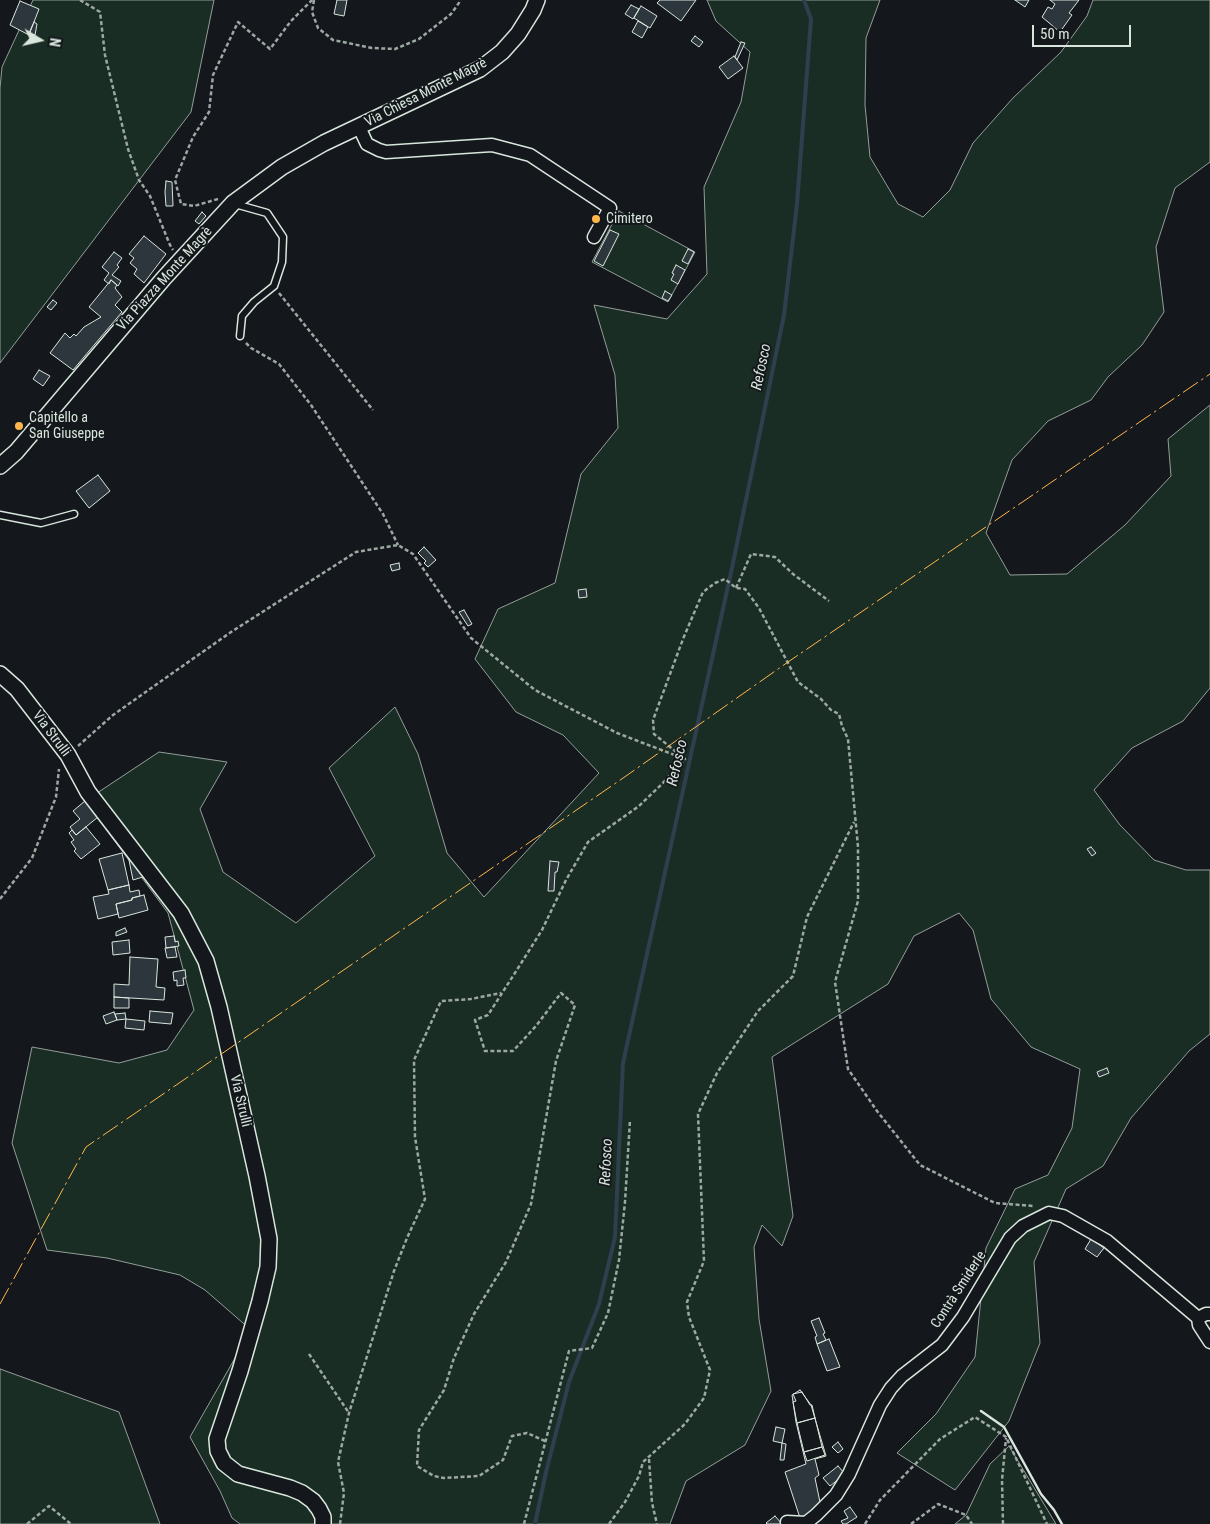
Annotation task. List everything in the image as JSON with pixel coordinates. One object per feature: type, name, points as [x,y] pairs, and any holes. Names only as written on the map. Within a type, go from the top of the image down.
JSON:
[{"type":"street","name":"Via Chiesa Monte Magrè","points":[[537,0],[518,34],[502,52],[480,69],[359,127],[368,144],[386,152],[492,145],[530,155],[610,208],[594,237]]},
{"type":"street","name":"Via Piazza Monte Magrè","points":[[0,466],[16,452],[180,260],[234,203],[282,167],[324,143],[359,127]]},
{"type":"street","name":"Via Strulli","points":[[0,674],[17,689],[68,755],[88,792],[181,913],[206,961],[219,1007],[257,1176],[269,1239],[268,1266],[260,1300],[240,1371],[217,1439],[218,1451],[229,1468],[238,1474],[302,1493],[313,1501],[319,1509],[322,1524]]},
{"type":"street","name":"Contrà Smiderle","points":[[787,1522],[806,1523],[836,1495],[849,1474],[880,1405],[891,1388],[902,1376],[942,1344],[963,1317],[1010,1238],[1023,1226],[1049,1213],[1063,1216],[1106,1241],[1204,1316]]},
{"type":"street","points":[[1204,1316],[1199,1325],[1210,1342]]},
{"type":"lane","points":[[234,203],[266,213],[283,236],[282,262],[274,286],[254,302],[242,316],[240,336]]},
{"type":"lane","points":[[0,515],[40,523],[74,514]]},
{"type":"path","points":[[80,0],[100,12],[105,55],[128,149],[139,180],[150,196],[170,245],[180,260]]},
{"type":"path","points":[[313,0],[312,12],[318,28],[332,40],[372,48],[395,49],[419,39],[451,14],[461,0]]},
{"type":"path","points":[[234,203],[219,199],[194,206],[181,204],[175,180],[193,137],[209,112],[213,75],[238,22],[270,49],[291,21],[313,0]]},
{"type":"path","points":[[274,286],[374,410]]},
{"type":"path","points":[[240,336],[251,348],[279,364],[310,405],[383,514],[398,545],[412,554],[471,638],[535,690],[617,733],[684,759]]},
{"type":"path","points":[[68,755],[113,715],[231,632],[356,552],[398,545]]},
{"type":"path","points":[[736,588],[751,554],[775,557],[792,574],[828,601]]},
{"type":"path","points":[[684,759],[654,734],[652,720],[683,639],[704,592],[725,578],[736,588],[745,589],[759,608],[798,682],[821,699],[831,710],[839,714],[848,739],[858,847],[858,901],[835,982],[848,1069],[877,1112],[920,1165],[994,1204],[1041,1207]]},
{"type":"path","points":[[545,1441],[527,1432],[512,1436],[503,1460],[479,1476],[444,1478],[434,1476],[417,1466],[419,1430],[444,1390],[454,1358],[474,1314],[506,1262],[531,1204],[556,1061],[575,1005],[561,993],[536,1026],[513,1051],[485,1051],[475,1020],[488,1015],[542,930],[566,880],[588,842],[639,806],[684,759]]},
{"type":"path","points":[[0,899],[32,858],[56,797],[59,772]]},
{"type":"path","points":[[609,1524],[625,1502],[639,1476],[643,1462],[685,1424],[704,1398],[710,1370],[689,1317],[687,1302],[704,1261],[698,1114],[717,1073],[758,1012],[793,976],[807,917],[855,821]]},
{"type":"path","points":[[340,1524],[344,1493],[338,1462],[349,1413],[394,1271],[425,1199],[415,1137],[414,1060],[441,1001],[471,999],[502,993]]},
{"type":"path","points":[[524,1524],[569,1351],[592,1348],[608,1312],[619,1260],[630,1120]]},
{"type":"path","points":[[309,1354],[349,1413]]},
{"type":"path","points":[[865,1524],[880,1500],[940,1439],[975,1417],[1006,1437],[1047,1524]]},
{"type":"path","points":[[1003,1524],[1002,1480],[1006,1437]]},
{"type":"path","points":[[649,1458],[652,1503],[656,1524]]},
{"type":"path","points":[[911,1524],[938,1504],[966,1515],[972,1524]]},
{"type":"path","points":[[27,1524],[49,1506],[71,1524]]},
{"type":"green space","points":[[33,0],[214,0],[191,112],[0,363],[0,88],[2,67]]},
{"type":"green space","points":[[707,0],[880,0],[866,38],[865,105],[870,157],[898,204],[923,217],[950,190],[973,143],[1013,98],[1061,52],[1087,16],[1093,0],[1210,0],[1210,162],[1175,188],[1156,247],[1164,312],[1142,345],[1108,377],[1091,400],[1048,421],[1012,460],[986,533],[1010,575],[1067,574],[1125,525],[1171,476],[1168,439],[1210,405],[1210,688],[1183,721],[1132,748],[1094,790],[1120,825],[1154,860],[1186,870],[1210,870],[1210,1034],[1189,1051],[1131,1118],[1103,1166],[1066,1189],[1034,1262],[1040,1343],[1009,1421],[955,1490],[897,1453],[936,1414],[975,1357],[986,1248],[1015,1189],[1048,1175],[1072,1128],[1080,1069],[1031,1047],[991,999],[973,930],[959,913],[914,936],[888,984],[772,1057],[793,1216],[782,1246],[762,1225],[754,1247],[759,1319],[771,1391],[745,1445],[686,1481],[670,1524],[240,1524],[232,1518],[220,1491],[190,1437],[251,1330],[205,1290],[180,1275],[107,1258],[47,1250],[12,1143],[32,1047],[119,1063],[167,1050],[194,1010],[168,913],[85,801],[159,752],[227,762],[200,809],[223,872],[296,923],[375,856],[329,768],[395,707],[418,754],[447,853],[484,897],[599,773],[563,735],[516,712],[475,659],[498,609],[555,583],[581,474],[618,428],[615,375],[594,305],[667,319],[707,274],[704,187],[741,102],[750,52],[716,21]]},
{"type":"green space","points":[[619,211],[695,252],[668,302],[592,262]]},
{"type":"green space","points":[[0,1369],[119,1412],[160,1524],[0,1524]]},
{"type":"green space","points":[[1009,1446],[1056,1524],[955,1524],[966,1515],[990,1464]]},
{"type":"building","points":[[337,0],[347,0],[344,16],[334,14]]},
{"type":"building","points":[[660,0],[696,0],[681,21],[657,3]]},
{"type":"building","points":[[1015,0],[1029,0],[1025,7]]},
{"type":"building","points":[[1050,0],[1079,0],[1069,13],[1072,15],[1060,32],[1042,17],[1048,7],[1052,9],[1055,4]]},
{"type":"building","points":[[20,1],[39,9],[29,35],[10,25]]},
{"type":"building","points":[[631,5],[639,9],[633,19],[625,14]]},
{"type":"building","points":[[641,6],[657,16],[650,28],[634,18]]},
{"type":"building","points":[[638,21],[648,27],[642,38],[632,32]]},
{"type":"building","points":[[34,22],[37,24],[35,35],[29,33]]},
{"type":"building","points":[[695,36],[703,42],[699,47],[691,41]]},
{"type":"building","points":[[741,42],[745,43],[737,60],[735,57]]},
{"type":"building","points":[[734,56],[743,68],[728,79],[719,67]]},
{"type":"building","points":[[166,181],[172,182],[173,206],[166,206]]},
{"type":"building","points":[[202,212],[206,216],[199,224],[195,221]]},
{"type":"building","points":[[610,230],[619,234],[603,266],[594,261]]},
{"type":"building","points":[[144,236],[166,254],[144,283],[134,274],[137,269],[130,263],[134,258],[129,254]]},
{"type":"building","points":[[688,249],[694,252],[688,264],[682,261]]},
{"type":"building","points":[[114,252],[122,258],[117,265],[119,267],[112,275],[121,281],[118,286],[111,280],[109,284],[104,280],[109,273],[102,267]]},
{"type":"building","points":[[676,265],[685,270],[678,284],[671,280]]},
{"type":"building","points":[[111,280],[117,285],[115,288],[122,297],[115,305],[122,312],[73,370],[50,353],[65,333],[70,338],[74,334],[76,336],[84,327],[101,317],[89,307]]},
{"type":"building","points":[[665,291],[672,295],[668,301],[662,298]]},
{"type":"building","points":[[53,300],[57,303],[51,310],[47,307]]},
{"type":"building","points":[[39,370],[50,376],[43,386],[33,379]]},
{"type":"building","points":[[98,475],[110,491],[89,508],[76,491]]},
{"type":"building","points":[[424,547],[436,560],[428,567],[424,563],[426,561],[418,553]]},
{"type":"building","points":[[399,563],[400,569],[392,571],[390,565]]},
{"type":"building","points":[[586,589],[587,597],[579,598],[578,590]]},
{"type":"building","points":[[464,610],[472,624],[468,626],[459,612]]},
{"type":"building","points":[[85,801],[98,817],[76,835],[70,827],[80,819],[73,811]]},
{"type":"building","points":[[86,827],[100,844],[81,859],[74,851],[76,849],[71,842],[74,840],[69,833],[72,830],[76,835]]},
{"type":"building","points":[[1091,847],[1096,853],[1092,856],[1087,849]]},
{"type":"building","points":[[122,853],[129,885],[108,890],[99,859]]},
{"type":"building","points":[[128,855],[146,876],[133,880]]},
{"type":"building","points":[[550,861],[559,862],[557,872],[555,872],[554,891],[548,891]]},
{"type":"building","points":[[129,885],[130,892],[139,890],[140,896],[116,904],[118,914],[98,919],[93,897],[109,894],[108,890]]},
{"type":"building","points":[[144,895],[148,910],[119,918],[116,904]]},
{"type":"building","points":[[125,928],[127,932],[116,936],[116,932]]},
{"type":"building","points":[[174,936],[175,942],[178,941],[179,946],[166,948],[165,937]]},
{"type":"building","points":[[129,940],[130,953],[113,955],[112,942]]},
{"type":"building","points":[[175,947],[177,957],[167,958],[165,948]]},
{"type":"building","points":[[130,957],[158,959],[156,987],[165,988],[164,1000],[114,997],[114,984],[129,985]]},
{"type":"building","points":[[185,970],[186,978],[183,978],[184,985],[177,986],[177,980],[174,981],[173,972]]},
{"type":"building","points":[[114,997],[129,998],[129,1008],[114,1008]]},
{"type":"building","points":[[150,1011],[173,1013],[171,1024],[149,1022]]},
{"type":"building","points":[[114,1012],[117,1020],[106,1024],[103,1016]]},
{"type":"building","points":[[125,1013],[126,1019],[117,1020],[115,1014]]},
{"type":"building","points":[[126,1019],[145,1021],[144,1030],[125,1028]]},
{"type":"building","points":[[1107,1068],[1109,1073],[1099,1077],[1097,1072]]},
{"type":"building","points":[[1091,1239],[1104,1248],[1097,1257],[1085,1249]]},
{"type":"building","points":[[819,1318],[826,1340],[817,1344],[815,1337],[817,1336],[811,1321]]},
{"type":"building","points":[[829,1339],[840,1367],[827,1371],[817,1344]]},
{"type":"building","points":[[800,1390],[811,1405],[826,1456],[815,1459],[819,1475],[815,1478],[821,1507],[800,1518],[785,1472],[806,1464],[792,1395]]},
{"type":"building","points":[[802,1392],[810,1405],[812,1405],[815,1418],[797,1423],[793,1402],[796,1401],[793,1394]]},
{"type":"building","points":[[815,1418],[822,1447],[804,1452],[797,1423]]},
{"type":"building","points":[[776,1427],[785,1429],[782,1443],[773,1441]]},
{"type":"building","points":[[838,1442],[843,1449],[838,1453],[832,1447]]},
{"type":"building","points":[[782,1443],[786,1444],[784,1460],[780,1460]]},
{"type":"building","points":[[822,1447],[825,1455],[807,1461],[804,1452]]},
{"type":"building","points":[[838,1466],[845,1474],[830,1486],[823,1478]]},
{"type":"building","points":[[850,1507],[857,1517],[843,1524],[841,1521],[848,1518],[844,1511]]},
{"type":"building","points":[[775,1516],[782,1524],[766,1523]]},
{"type":"waterway","name":"Refosco","points":[[535,1524],[569,1382],[599,1304],[615,1237],[623,1063],[732,568],[784,315],[797,204],[811,19],[804,0]]},
{"type":"wall","points":[[981,1411],[1004,1427],[1041,1494],[1062,1524]]},
{"type":"power","points":[[0,1304],[86,1147],[626,776],[788,662],[1210,374]]},
{"type":"place","name":"Cimitero","points":[[596,219]]},
{"type":"place","name":"Capitello a San Giuseppe","points":[[19,426]]}]
